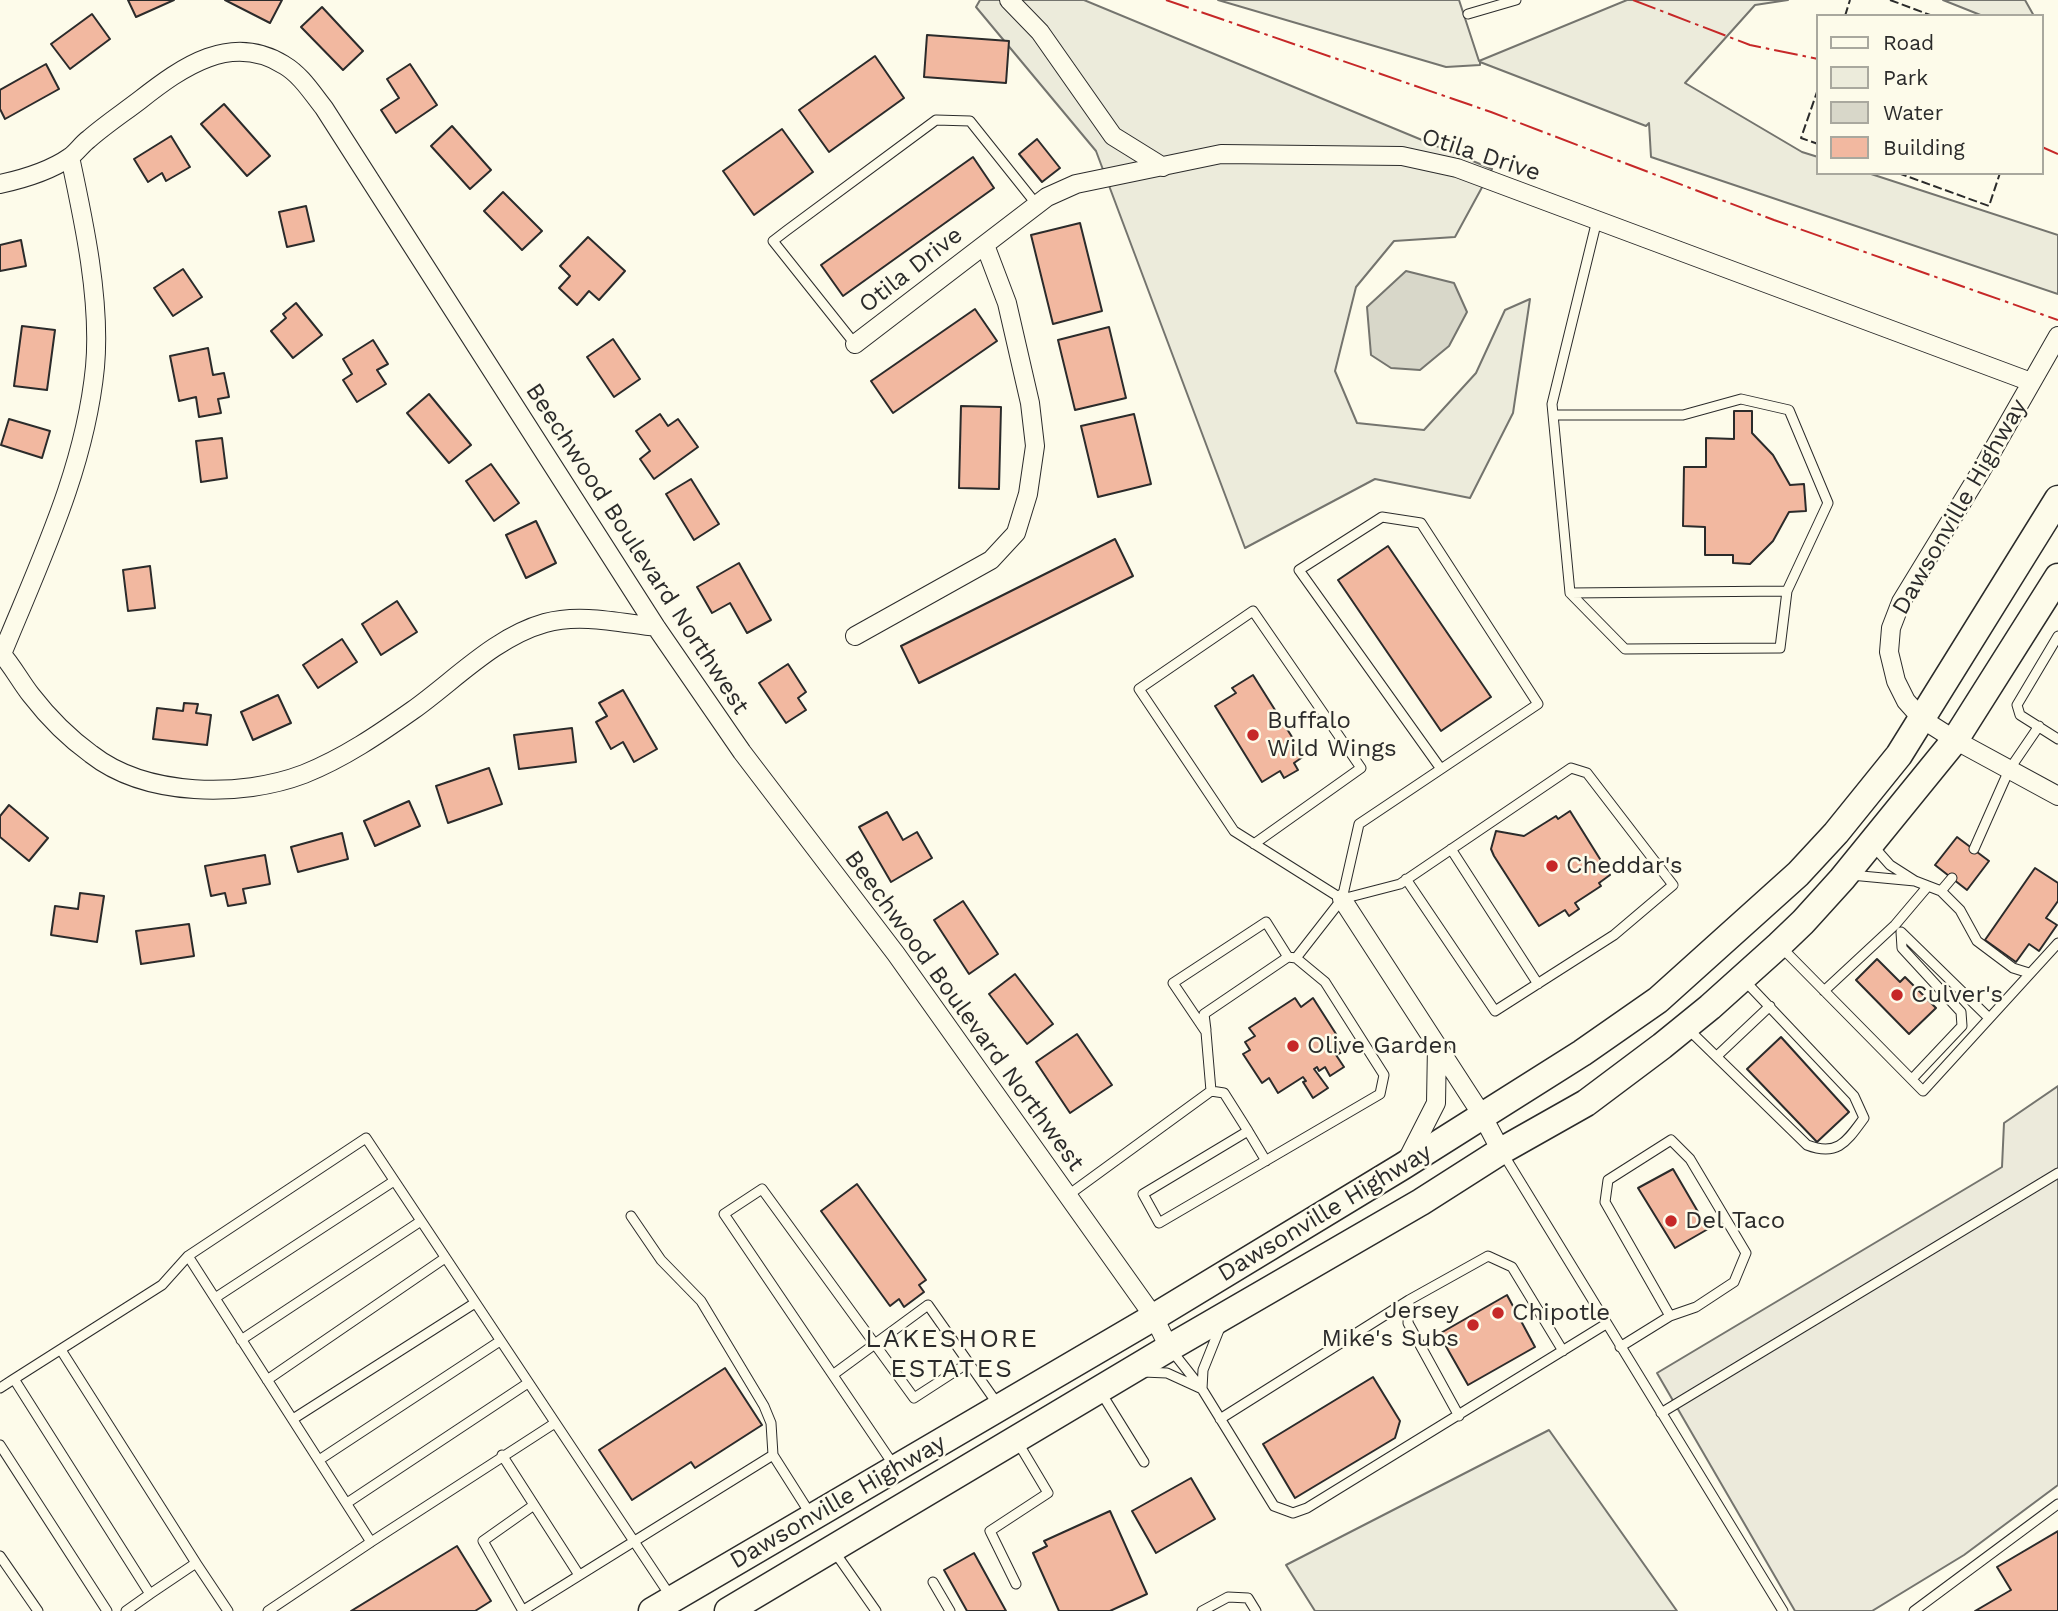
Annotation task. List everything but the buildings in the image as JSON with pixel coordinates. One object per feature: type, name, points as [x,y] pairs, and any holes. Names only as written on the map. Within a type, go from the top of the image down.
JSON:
[{"type":"main road","name":"Dawsonville Highway","points":[[662,1605],[1154,1317],[1403,1166],[1593,1046],[1658,1000],[1798,874],[1836,833],[1899,755],[2058,499]]},
{"type":"main road","name":"Dawsonville Highway","points":[[728,1611],[1129,1371],[1421,1202],[1501,1151],[1587,1103],[1686,1027],[1779,945],[1845,875],[1955,740],[2058,577]]},
{"type":"main road","points":[[812,1517],[834,1550]]},
{"type":"street","points":[[1009,0],[1040,32],[1113,136],[1163,167]]},
{"type":"street","name":"Beechwood Boulevard Northwest","points":[[0,184],[23,178],[70,157],[87,140],[156,87],[198,61],[222,52],[244,51],[265,56],[285,66],[306,84],[324,108],[656,627],[742,752],[896,954],[1154,1317],[1169,1348]]},
{"type":"street","name":"Otila Drive","points":[[855,344],[1047,197],[1076,184],[1221,154],[1402,156],[1457,169],[2031,382]]},
{"type":"street","points":[[70,157],[87,245],[94,318],[95,365],[89,416],[79,458],[64,502],[1,653],[32,696],[62,729],[92,755],[129,777],[170,788],[218,789],[263,785],[304,774],[368,742],[497,646],[529,628],[549,622],[584,619],[656,627]]},
{"type":"street","points":[[855,636],[991,560],[1016,533],[1028,494],[1035,446],[1030,402],[1007,303],[985,244]]},
{"type":"street","name":"Dawsonville Highway","points":[[1922,719],[1906,701],[1896,681],[1889,652],[1891,628],[1901,602],[1981,471],[2058,336]]},
{"type":"street","points":[[1922,719],[2058,796]]},
{"type":"street","points":[[1342,899],[1482,1115],[1501,1151]]},
{"type":"street","points":[[1403,1166],[1436,1103],[1437,1045]]},
{"type":"lane","points":[[1468,14],[1516,0]]},
{"type":"lane","points":[[855,344],[773,241],[786,231],[936,120],[970,121],[1037,205]]},
{"type":"lane","points":[[1553,415],[1683,415],[1741,399],[1789,410],[1828,503],[1787,591],[1780,648],[1625,649],[1570,593],[1553,415],[1552,404],[1597,220]]},
{"type":"lane","points":[[1211,1091],[1204,1014],[1292,958],[1342,899],[1359,824],[1538,704],[1421,523],[1382,517],[1299,570],[1441,769]]},
{"type":"lane","points":[[1570,593],[1787,591]]},
{"type":"lane","points":[[1254,844],[1361,768],[1253,611],[1139,689],[1234,831],[1254,844],[1342,899],[1400,884],[1406,879],[1571,768],[1587,773],[1673,885],[1615,935],[1495,1012],[1406,879]]},
{"type":"lane","points":[[2057,734],[2020,715],[2017,705],[2058,636]]},
{"type":"lane","points":[[1974,849],[2009,770],[2039,726]]},
{"type":"lane","points":[[1871,843],[1890,865],[1915,881],[1941,891],[1960,910],[1977,941],[2013,968],[2029,973]]},
{"type":"lane","points":[[1451,849],[1538,984]]},
{"type":"lane","points":[[1845,875],[1915,881]]},
{"type":"lane","points":[[1941,891],[1952,878]]},
{"type":"lane","points":[[1824,991],[1898,929],[1928,886]]},
{"type":"lane","points":[[1206,1032],[1173,983],[1266,922],[1292,958],[1325,982],[1384,1075],[1380,1094],[1159,1223],[1143,1194],[1248,1131]]},
{"type":"lane","points":[[1898,929],[1989,1018]]},
{"type":"lane","points":[[1898,929],[1902,948],[1961,1012],[1962,1027],[1912,1079]]},
{"type":"lane","points":[[1779,945],[1923,1091],[2058,943]]},
{"type":"lane","points":[[1686,1027],[1807,1145],[1821,1150],[1846,1143],[1864,1118],[1854,1096],[1742,977]]},
{"type":"lane","points":[[1717,1056],[1770,1006]]},
{"type":"lane","points":[[1067,1196],[1211,1091],[1224,1093],[1266,1161]]},
{"type":"lane","points":[[0,1388],[162,1285],[188,1256],[366,1138],[633,1541],[662,1605]]},
{"type":"lane","points":[[1620,1347],[1670,1316],[1696,1307],[1734,1282],[1746,1253],[1690,1159],[1671,1140],[1608,1180],[1605,1202],[1670,1316]]},
{"type":"lane","points":[[1501,1151],[1783,1611]]},
{"type":"lane","points":[[1661,1413],[2058,1173]]},
{"type":"lane","points":[[215,1298],[394,1181]]},
{"type":"lane","points":[[896,1468],[724,1214],[762,1189],[914,1398],[968,1363]]},
{"type":"lane","points":[[631,1216],[661,1260],[701,1301],[764,1406],[771,1423],[773,1455],[812,1517]]},
{"type":"lane","points":[[242,1340],[421,1221]]},
{"type":"lane","points":[[188,1256],[371,1542]]},
{"type":"lane","points":[[1220,1419],[1409,1300],[1488,1256],[1512,1267],[1563,1350]]},
{"type":"lane","points":[[267,1380],[445,1258]]},
{"type":"lane","points":[[1409,1300],[1408,1323],[1459,1416]]},
{"type":"lane","points":[[293,1419],[475,1303]]},
{"type":"lane","points":[[834,1374],[928,1305],[1000,1407]]},
{"type":"lane","points":[[1202,1389],[1203,1370],[1227,1314]]},
{"type":"lane","points":[[1169,1348],[1202,1389],[1274,1506],[1293,1513],[1307,1508],[1606,1324]]},
{"type":"lane","points":[[319,1460],[500,1341]]},
{"type":"lane","points":[[61,1350],[227,1611]]},
{"type":"lane","points":[[1129,1371],[1167,1373],[1202,1389]]},
{"type":"lane","points":[[14,1379],[150,1594]]},
{"type":"lane","points":[[346,1503],[528,1382]]},
{"type":"lane","points":[[1099,1390],[1144,1462]]},
{"type":"lane","points":[[268,1611],[502,1455],[555,1423]]},
{"type":"lane","points":[[1016,1440],[1048,1493],[990,1531],[1016,1584]]},
{"type":"lane","points":[[0,1445],[107,1611]]},
{"type":"lane","points":[[502,1455],[579,1575]]},
{"type":"lane","points":[[534,1505],[484,1541],[522,1611],[773,1455]]},
{"type":"lane","points":[[1914,1611],[2058,1504]]},
{"type":"lane","points":[[834,1550],[876,1611]]},
{"type":"lane","points":[[0,1556],[38,1611]]},
{"type":"lane","points":[[126,1611],[197,1563]]},
{"type":"lane","points":[[933,1582],[950,1611]]},
{"type":"lane","points":[[1202,1611],[1227,1597],[1248,1598],[1256,1611]]},
{"type":"green space","points":[[980,0],[1084,0],[1492,169],[1455,237],[1394,241],[1356,287],[1335,371],[1357,423],[1424,430],[1476,373],[1505,310],[1530,299],[1513,413],[1470,498],[1375,479],[1245,548],[1096,151],[976,7]]},
{"type":"green space","points":[[1218,0],[1459,0],[1479,61],[1627,0],[1788,0],[1755,5],[1685,83],[1802,152],[1816,156],[1816,175],[1874,175],[2058,235],[2058,294],[1651,157],[1649,123],[1646,126],[1480,62],[1480,65],[1446,67]]},
{"type":"green space","points":[[1943,0],[2025,0],[2033,14],[1978,14]]},
{"type":"green space","points":[[1549,1430],[1677,1611],[1315,1611],[1286,1565]]},
{"type":"shaded area","points":[[2058,1086],[2058,1485],[1964,1555],[1872,1611],[1795,1611],[1657,1373],[2002,1167],[2004,1123]]},
{"type":"water","points":[[1406,271],[1454,283],[1467,312],[1449,346],[1420,370],[1391,368],[1371,355],[1367,307]]},
{"type":"fence","points":[[1846,14],[1850,0]]},
{"type":"fence","points":[[1890,0],[1928,14]]},
{"type":"fence","points":[[1816,95],[1801,138],[1816,143]]},
{"type":"fence","points":[[1904,175],[1989,206],[1999,175]]},
{"type":"power","points":[[1166,0],[1491,112],[1774,220],[2058,320]]},
{"type":"power","points":[[1633,0],[1750,45],[1816,59]]},
{"type":"power","points":[[2044,148],[2058,154]]},
{"type":"place","name":"Buffalo Wild Wings","points":[[1253,735]]},
{"type":"place","name":"Cheddar's","points":[[1552,866]]},
{"type":"place","name":"Culver's","points":[[1897,995]]},
{"type":"place","name":"Olive Garden","points":[[1293,1046]]},
{"type":"place","name":"Del Taco","points":[[1671,1221]]},
{"type":"place","name":"Chipotle","points":[[1498,1313]]},
{"type":"place","name":"Jersey Mike's Subs","points":[[1473,1325]]},
{"type":"district","name":"LAKESHORE ESTATES","points":[[952,1354]]}]
